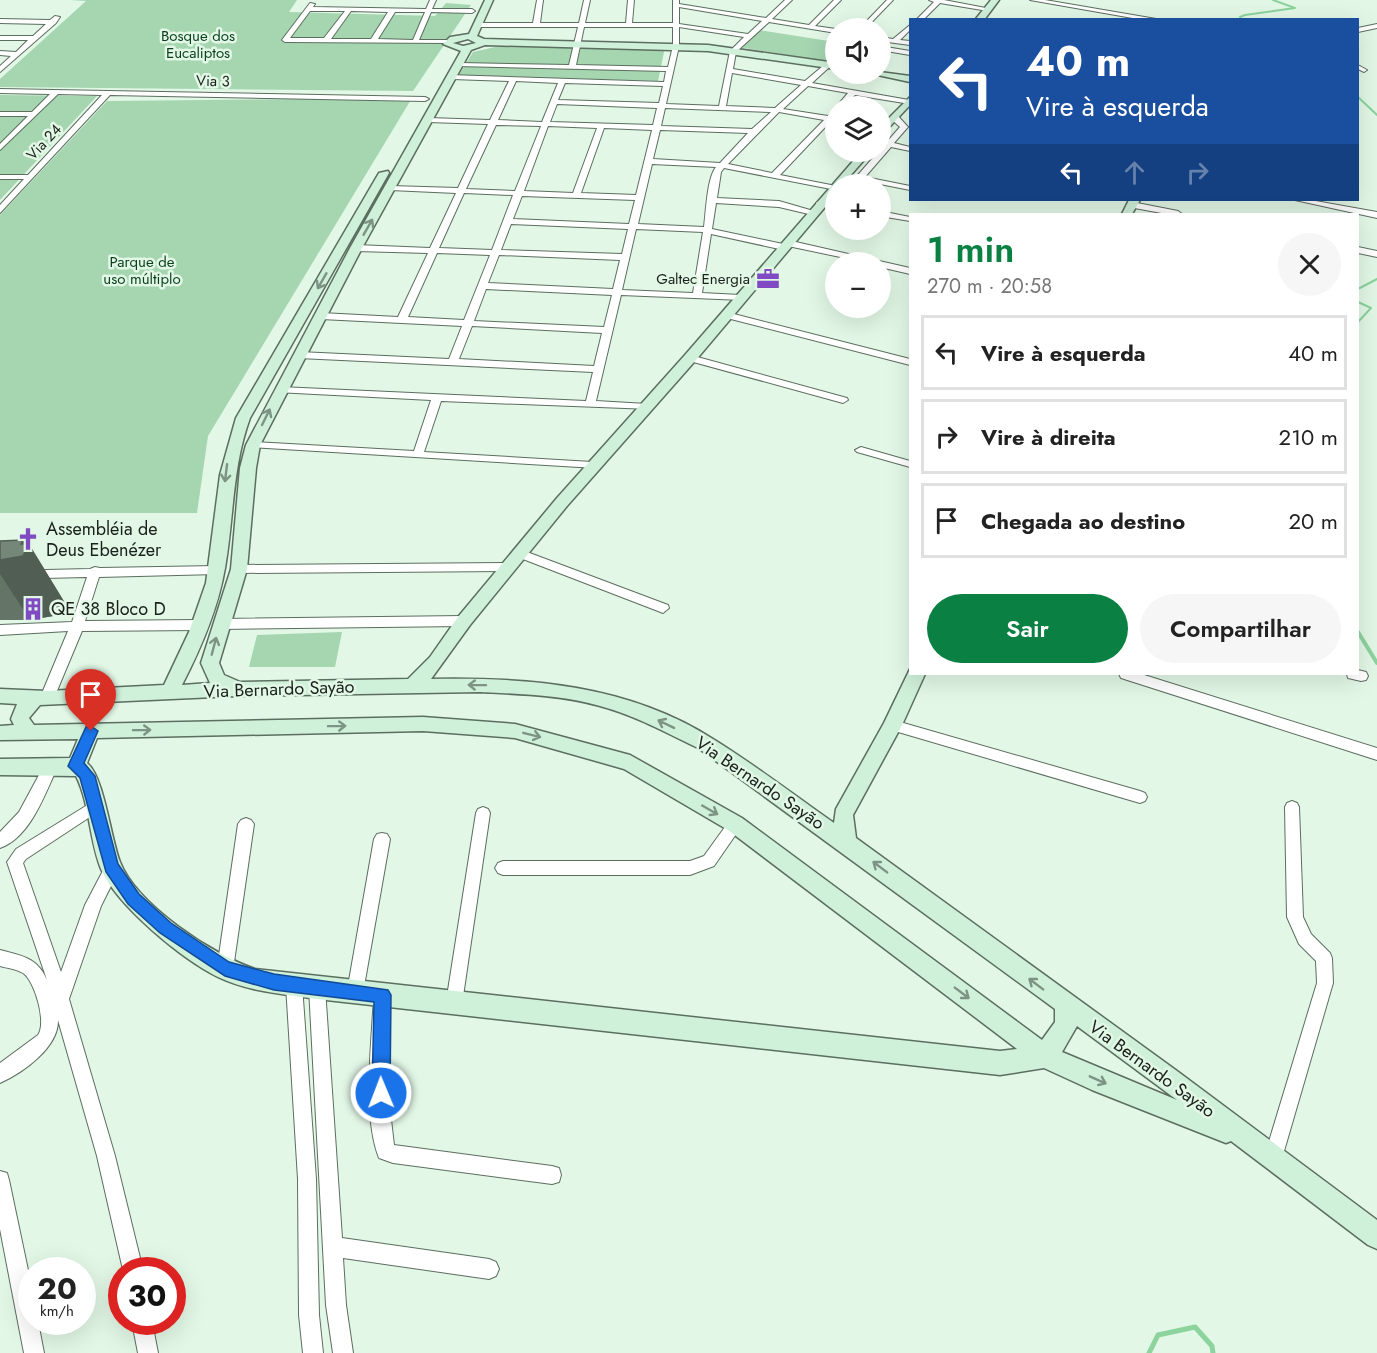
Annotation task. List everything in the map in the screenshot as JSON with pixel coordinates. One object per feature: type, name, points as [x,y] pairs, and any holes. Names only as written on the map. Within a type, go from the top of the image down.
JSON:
[{"type":"street","points":[[315,0],[285,40],[415,42],[463,34],[478,25],[675,25],[748,36]]},
{"type":"street","points":[[415,42],[433,0]]},
{"type":"street","points":[[169,693],[184,666],[217,570],[231,447],[243,418],[404,150],[428,120],[455,71],[463,34],[476,0]]},
{"type":"street","points":[[478,25],[489,0]]},
{"type":"street","points":[[536,25],[540,0]]},
{"type":"street","points":[[572,68],[587,0]]},
{"type":"street","points":[[629,25],[631,0]]},
{"type":"street","points":[[722,107],[733,51],[788,0]]},
{"type":"street","points":[[810,27],[838,0]]},
{"type":"street","points":[[873,18],[890,0]]},
{"type":"street","points":[[921,18],[937,0],[988,9]]},
{"type":"street","points":[[981,18],[995,0]]},
{"type":"street","points":[[1033,0],[1146,18]]},
{"type":"street","points":[[590,405],[665,84],[676,46],[676,2],[825,29]]},
{"type":"street","points":[[308,9],[427,11],[463,34],[482,42],[676,46],[733,51],[825,64]]},
{"type":"street","points":[[326,40],[350,10]]},
{"type":"street","points":[[373,41],[392,11]]},
{"type":"street","points":[[0,21],[56,20],[0,70]]},
{"type":"street","points":[[1359,30],[1377,26]]},
{"type":"street","points":[[757,28],[768,30]]},
{"type":"street","points":[[895,41],[909,28]]},
{"type":"street","points":[[237,689],[217,680],[210,663],[220,624],[239,569],[253,445],[280,390],[390,188],[425,99],[463,34]]},
{"type":"street","points":[[0,38],[35,38]]},
{"type":"street","points":[[891,40],[909,43]]},
{"type":"street","points":[[891,50],[909,53]]},
{"type":"street","points":[[0,54],[18,54]]},
{"type":"street","points":[[455,71],[572,68],[669,69]]},
{"type":"street","points":[[697,296],[713,183],[721,165],[806,83],[825,69]]},
{"type":"street","points":[[728,70],[909,103]]},
{"type":"street","points":[[455,71],[513,79],[665,84]]},
{"type":"street","points":[[891,76],[909,79]]},
{"type":"street","points":[[402,320],[513,79]]},
{"type":"street","points":[[453,362],[556,102],[562,81]]},
{"type":"street","name":"Via 3","points":[[0,91],[425,99]]},
{"type":"street","points":[[0,148],[56,92]]},
{"type":"street","points":[[850,96],[854,92]]},
{"type":"street","name":"Via 24","points":[[0,210],[108,93]]},
{"type":"street","points":[[556,102],[778,110],[825,119]]},
{"type":"street","points":[[891,122],[909,103]]},
{"type":"street","points":[[1,115],[34,114]]},
{"type":"street","points":[[891,142],[904,127],[895,118]]},
{"type":"street","points":[[428,120],[754,131]]},
{"type":"street","points":[[576,195],[601,127]]},
{"type":"street","points":[[775,175],[825,127]]},
{"type":"street","points":[[891,144],[909,148]]},
{"type":"street","points":[[647,161],[721,165],[825,182]]},
{"type":"street","points":[[846,174],[857,162]]},
{"type":"street","points":[[863,174],[874,162]]},
{"type":"street","points":[[0,177],[31,177]]},
{"type":"street","points":[[891,184],[909,188]]},
{"type":"street","points":[[390,188],[639,198]]},
{"type":"street","points":[[413,686],[436,662],[506,567],[592,466],[690,358],[825,198]]},
{"type":"street","points":[[711,200],[825,207]]},
{"type":"street","points":[[1304,201],[1377,215]]},
{"type":"street","points":[[1131,206],[1172,213]]},
{"type":"street","points":[[891,215],[909,219]]},
{"type":"street","points":[[509,221],[706,230],[825,253]]},
{"type":"street","points":[[356,248],[625,257]]},
{"type":"street","points":[[1359,250],[1377,254]]},
{"type":"street","points":[[891,267],[909,271]]},
{"type":"street","points":[[484,286],[740,298]]},
{"type":"street","points":[[726,315],[909,362]]},
{"type":"street","points":[[321,316],[608,330]]},
{"type":"street","points":[[299,355],[597,369]]},
{"type":"street","points":[[690,358],[843,400]]},
{"type":"street","points":[[280,390],[647,407]]},
{"type":"street","points":[[418,455],[437,398]]},
{"type":"street","points":[[253,445],[592,466]]},
{"type":"street","points":[[861,450],[909,464]]},
{"type":"street","points":[[223,506],[245,502]]},
{"type":"street","points":[[519,553],[663,608]]},
{"type":"street","points":[[239,569],[506,567]]},
{"type":"street","points":[[0,575],[95,571],[217,570]]},
{"type":"street","points":[[29,733],[20,720],[21,713],[25,706],[43,698],[77,626],[95,571]]},
{"type":"street","points":[[220,624],[464,621]]},
{"type":"street","points":[[0,630],[77,626],[199,626]]},
{"type":"street","points":[[436,662],[439,685]]},
{"type":"street","points":[[822,826],[843,815],[893,725],[916,675]]},
{"type":"street","points":[[1129,675],[1377,754]]},
{"type":"street","name":"Via Bernardo Sayão","points":[[0,696],[43,698],[237,689],[439,685],[544,689],[602,699],[653,718],[705,743],[846,842],[1066,1006],[1169,1079],[1373,1233]]},
{"type":"street","name":"Via Bernardo Sayão","points":[[0,733],[423,724],[515,731],[630,763],[735,824],[1045,1056],[1100,1082],[1246,1139]]},
{"type":"street","points":[[893,725],[1140,797]]},
{"type":"street","points":[[76,766],[91,731]]},
{"type":"street","points":[[0,841],[17,828],[24,818],[51,766]]},
{"type":"street","points":[[0,767],[76,766],[83,770],[87,776],[112,868],[133,899],[165,928],[225,969],[255,979],[306,987],[1000,1063],[1045,1056],[1066,1025],[1066,1006]]},
{"type":"street","points":[[94,807],[21,854],[15,862],[47,952],[106,1156],[130,1257]]},
{"type":"street","points":[[1273,1158],[1325,983],[1324,958],[1305,939],[1295,917],[1292,807]]},
{"type":"street","points":[[454,1003],[483,813]]},
{"type":"street","points":[[843,815],[846,842]]},
{"type":"street","points":[[225,969],[246,824]]},
{"type":"street","points":[[503,868],[690,868],[709,861],[735,824]]},
{"type":"street","points":[[355,992],[382,838]]},
{"type":"street","points":[[60,1000],[93,905],[112,868]]},
{"type":"street","points":[[0,958],[29,968],[36,974],[51,1023],[50,1032],[44,1040],[0,1074]]},
{"type":"street","points":[[306,987],[334,1247],[336,1305],[343,1353]]},
{"type":"street","points":[[306,987],[309,1315],[313,1353]]},
{"type":"street","points":[[382,995],[381,1071],[383,1137],[386,1151],[393,1154],[552,1174]]},
{"type":"street","points":[[0,1180],[34,1353]]},
{"type":"street","points":[[334,1247],[489,1269]]},
{"type":"street","points":[[145,1335],[148,1353]]},
{"type":"green space","name":"Bosque dos Eucaliptos","points":[[70,0],[297,0],[289,12],[435,16],[446,3],[471,5],[413,91],[0,87],[0,79],[86,1]]},
{"type":"green space","points":[[758,30],[825,40],[825,61],[739,47]]},
{"type":"green space","points":[[495,47],[665,47],[658,81],[459,75],[473,52]]},
{"type":"green space","points":[[0,95],[97,96],[0,200]]},
{"type":"green space","name":"Parque de uso múltiplo","points":[[412,98],[208,436],[197,513],[0,513],[0,215],[107,101]]},
{"type":"green space","points":[[342,632],[335,667],[249,667],[257,635]]},
{"type":"building","points":[[23,540],[21,544],[29,544],[23,556],[0,560],[0,541]]},
{"type":"waterway","points":[[1241,18],[1245,15],[1295,8],[1273,0]]},
{"type":"waterway","points":[[1359,98],[1377,115]]},
{"type":"waterway","points":[[1359,288],[1377,279]]},
{"type":"waterway","points":[[1359,302],[1371,308],[1359,321]]},
{"type":"waterway","points":[[1359,634],[1377,663]]},
{"type":"waterway","points":[[1149,1353],[1158,1335],[1195,1327],[1212,1346],[1213,1353]]},
{"type":"place","name":"Galtec Energia","points":[[768,279]]},
{"type":"place","name":"Assembléia de Deus Ebenézer","points":[[28,539]]},
{"type":"place","name":"QE 38 Bloco D","points":[[33,609]]},
{"type":"route","points":[[91,731],[76,766],[87,776],[111,867],[133,899],[165,928],[225,969],[255,979],[382,995],[381,1093]]}]
